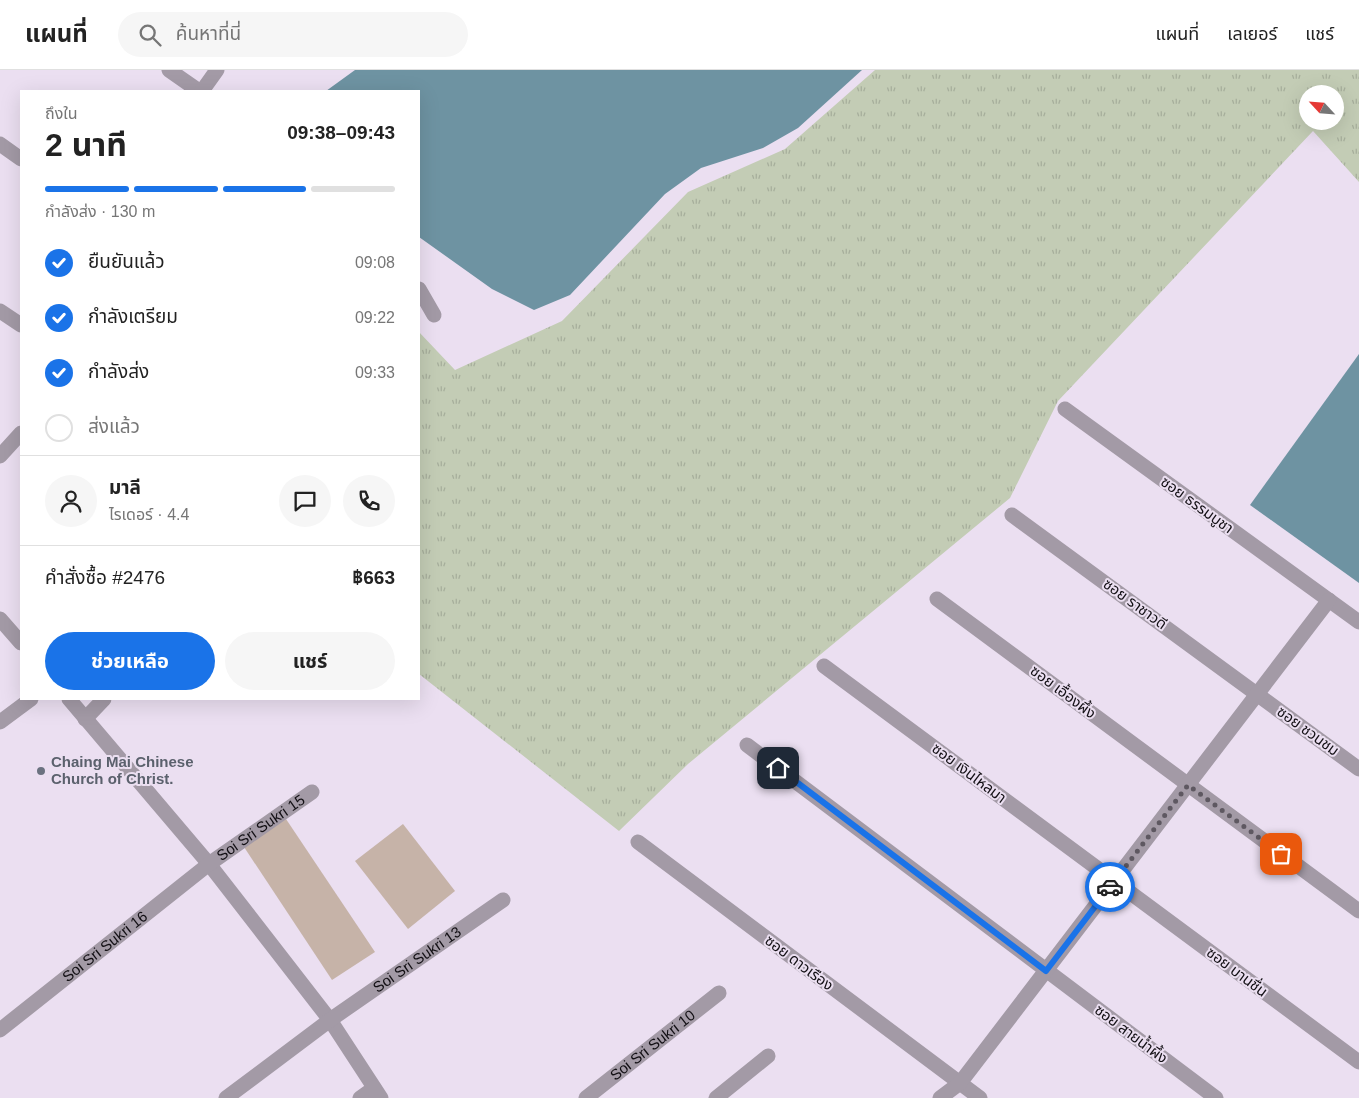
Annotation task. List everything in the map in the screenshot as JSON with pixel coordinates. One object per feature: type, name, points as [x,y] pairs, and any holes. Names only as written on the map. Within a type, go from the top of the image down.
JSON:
[{"type":"street","points":[[169,70],[199,90]]},
{"type":"street","points":[[201,90],[217,70]]},
{"type":"street","points":[[0,144],[20,158]]},
{"type":"street","points":[[420,291],[434,315]]},
{"type":"street","points":[[0,311],[20,324]]},
{"type":"street","name":"ซอย ธรรมบูชา","points":[[1065,409],[1359,622]]},
{"type":"street","points":[[0,456],[20,433]]},
{"type":"street","name":"ซอย ราชาวดี","points":[[1012,515],[1257,694]]},
{"type":"street","name":"ซอย เอื้องผึ้ง","points":[[937,599],[1359,911]]},
{"type":"street","points":[[940,1098],[960,1083],[1329,600]]},
{"type":"street","points":[[0,619],[20,642]]},
{"type":"street","name":"ซอย เงินไหลมา","points":[[824,666],[1115,881]]},
{"type":"street","name":"ซอย ชวนชม","points":[[1257,694],[1359,769]]},
{"type":"street","points":[[0,722],[30,700]]},
{"type":"street","points":[[70,700],[209,864],[330,1020],[378,1093],[360,1098]]},
{"type":"street","points":[[85,719],[103,700]]},
{"type":"street","name":"ซอย สายน้ำผึ้ง","points":[[747,745],[1216,1098]]},
{"type":"street","name":"Soi Sri Sukri 15","points":[[209,864],[312,792]]},
{"type":"street","name":"ซอย ดาวเรือง","points":[[638,842],[980,1098]]},
{"type":"street","name":"Soi Sri Sukri 16","points":[[0,1030],[209,864]]},
{"type":"street","name":"ซอย บานชื่น","points":[[1115,881],[1359,1062]]},
{"type":"street","name":"Soi Sri Sukri 13","points":[[226,1098],[330,1020],[503,900]]},
{"type":"street","name":"Soi Sri Sukri 10","points":[[586,1098],[719,993]]},
{"type":"street","points":[[716,1098],[768,1056]]},
{"type":"green space","points":[[875,70],[1359,70],[1359,182],[1313,131],[1058,401],[1010,498],[688,764],[619,831],[420,675],[420,333],[455,370],[562,321],[688,192],[785,149]]},
{"type":"water","points":[[355,70],[862,70],[798,128],[763,148],[701,168],[665,194],[570,295],[534,310],[492,289],[420,238],[420,90],[327,90]]},
{"type":"water","points":[[1359,354],[1359,583],[1250,505]]},
{"type":"building","points":[[286,819],[375,952],[332,980],[244,847]]},
{"type":"building","points":[[403,824],[455,891],[408,929],[355,861]]},
{"type":"way so far","points":[[1110,887],[1188,785],[1281,854]]},
{"type":"place","name":"Chaing Mai Chinese Church of Christ.","points":[[41,771]]},
{"type":"route","points":[[778,768],[1046,971],[1110,887]]}]
